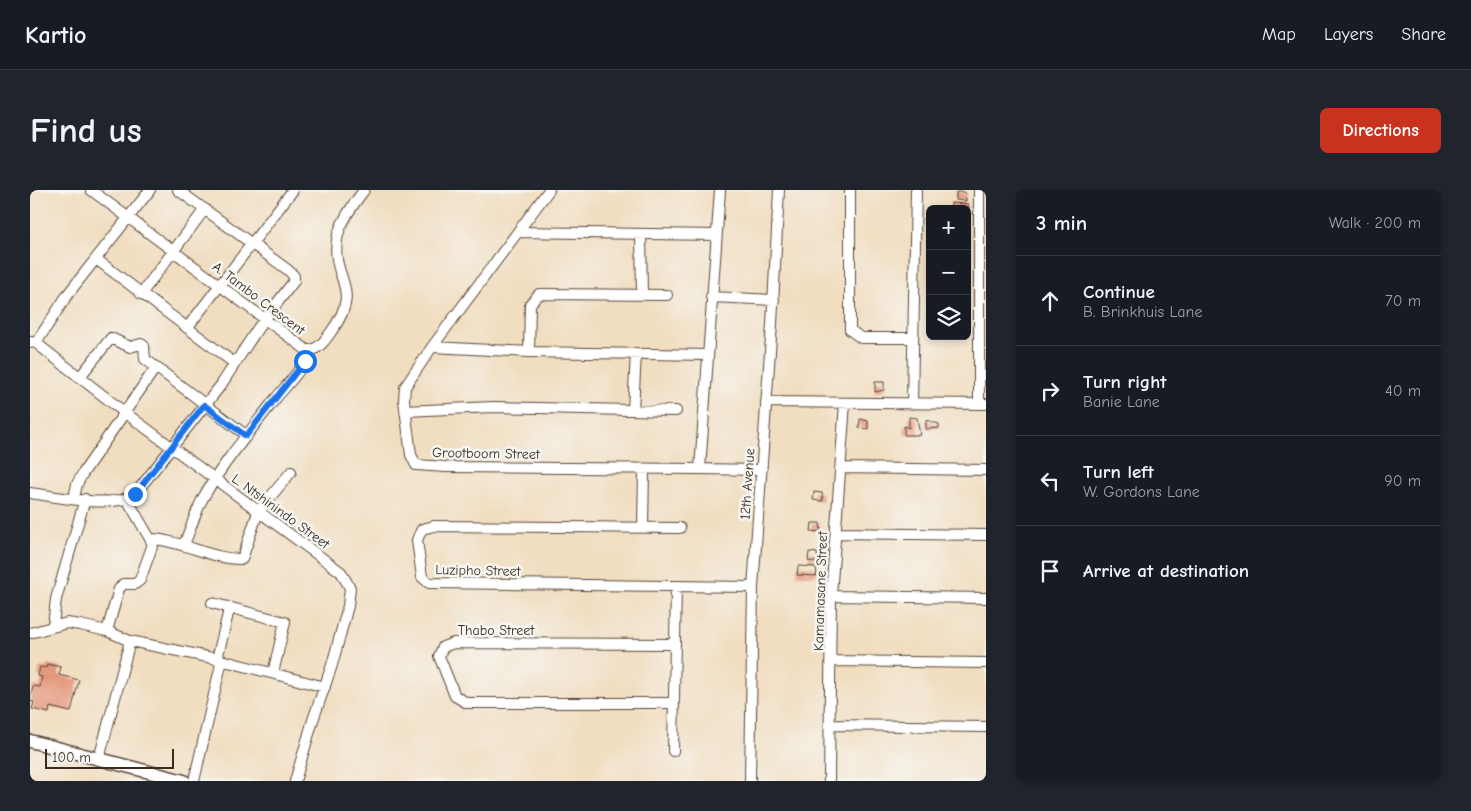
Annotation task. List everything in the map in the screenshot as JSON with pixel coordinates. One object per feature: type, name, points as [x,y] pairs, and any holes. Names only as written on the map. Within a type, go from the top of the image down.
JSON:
[{"type":"street","name":"A. Tambo Crescent","points":[[91,190],[308,351],[323,343],[340,319],[346,304],[336,241],[342,225],[360,191]]},
{"type":"street","points":[[33,343],[68,294],[150,190]]},
{"type":"street","points":[[30,493],[110,501],[127,499],[135,494],[170,446],[221,385],[234,363],[295,278],[254,243],[178,190]]},
{"type":"street","points":[[187,328],[254,243],[292,190]]},
{"type":"street","name":"Grootboom Street","points":[[549,190],[432,347],[405,387],[405,411],[412,459],[420,466],[762,470]]},
{"type":"street","points":[[700,469],[720,190]]},
{"type":"street","name":"12th Avenue","points":[[750,781],[753,587],[774,300],[779,190]]},
{"type":"street","points":[[850,190],[850,330],[862,338],[913,338]]},
{"type":"street","points":[[912,404],[916,190]]},
{"type":"street","points":[[766,402],[982,404],[983,210],[979,190]]},
{"type":"street","points":[[142,294],[175,252],[205,209]]},
{"type":"street","points":[[518,232],[716,235]]},
{"type":"street","points":[[641,234],[642,294]]},
{"type":"street","points":[[96,259],[234,363]]},
{"type":"street","points":[[529,352],[530,304],[539,294],[667,295]]},
{"type":"street","points":[[711,297],[774,300]]},
{"type":"street","points":[[79,378],[107,342],[113,338],[130,347],[142,345],[143,358],[246,436]]},
{"type":"street","name":"L. Ntshinindo Street","points":[[33,343],[340,572],[348,581],[350,595],[348,606],[295,781]]},
{"type":"street","points":[[432,347],[529,352],[708,355]]},
{"type":"street","points":[[184,544],[199,507],[216,480],[246,436],[302,365],[308,351]]},
{"type":"street","points":[[633,410],[636,353]]},
{"type":"street","points":[[74,498],[77,484],[83,474],[156,368]]},
{"type":"street","name":"Kamamasane Street","points":[[829,781],[831,596],[845,403]]},
{"type":"street","points":[[405,411],[493,407],[676,411]]},
{"type":"street","points":[[840,468],[986,470]]},
{"type":"street","points":[[643,527],[644,470]]},
{"type":"street","points":[[151,539],[184,544],[232,559],[242,559],[258,512],[291,472]]},
{"type":"street","points":[[54,626],[56,599],[85,499]]},
{"type":"street","points":[[107,631],[119,589],[123,584],[135,584],[140,580],[151,551],[151,539],[127,499]]},
{"type":"street","name":"Luzipho Street","points":[[680,528],[426,527],[419,533],[417,540],[421,574],[429,583],[753,587]]},
{"type":"street","points":[[836,533],[986,535]]},
{"type":"street","points":[[673,751],[676,587]]},
{"type":"street","points":[[831,596],[986,598]]},
{"type":"street","points":[[212,603],[285,622],[273,673]]},
{"type":"street","points":[[194,781],[228,614],[232,609]]},
{"type":"street","points":[[30,633],[67,623],[107,631],[130,641],[220,659],[325,687]]},
{"type":"street","points":[[99,758],[130,641]]},
{"type":"street","name":"Thabo Street","points":[[673,703],[467,703],[456,696],[438,656],[442,647],[454,643],[674,644]]},
{"type":"street","points":[[831,661],[986,663]]},
{"type":"street","points":[[830,725],[986,727]]},
{"type":"street","points":[[30,740],[184,781]]},
{"type":"building","points":[[956,192],[965,192],[966,201],[956,200]]},
{"type":"building","points":[[951,203],[968,204],[968,205],[951,205]]},
{"type":"building","points":[[875,382],[884,382],[884,390],[875,392]]},
{"type":"building","points":[[909,417],[917,418],[920,435],[904,435],[904,426],[909,428]]},
{"type":"building","points":[[860,419],[868,421],[868,429],[859,428]]},
{"type":"building","points":[[926,420],[939,424],[939,428],[926,429]]},
{"type":"building","points":[[814,492],[822,493],[823,501],[813,500]]},
{"type":"building","points":[[812,523],[820,523],[821,532],[811,531]]},
{"type":"building","points":[[809,552],[817,553],[818,562],[808,561]]},
{"type":"building","points":[[798,566],[816,567],[817,576],[797,575]]},
{"type":"building","points":[[47,664],[61,667],[59,675],[79,680],[71,712],[50,707],[49,713],[32,709],[34,702],[30,701],[30,698],[33,686],[40,687],[42,677],[38,676],[40,667],[46,668]]},
{"type":"route","points":[[135,494],[170,446],[204,405],[246,436],[305,361]]}]
